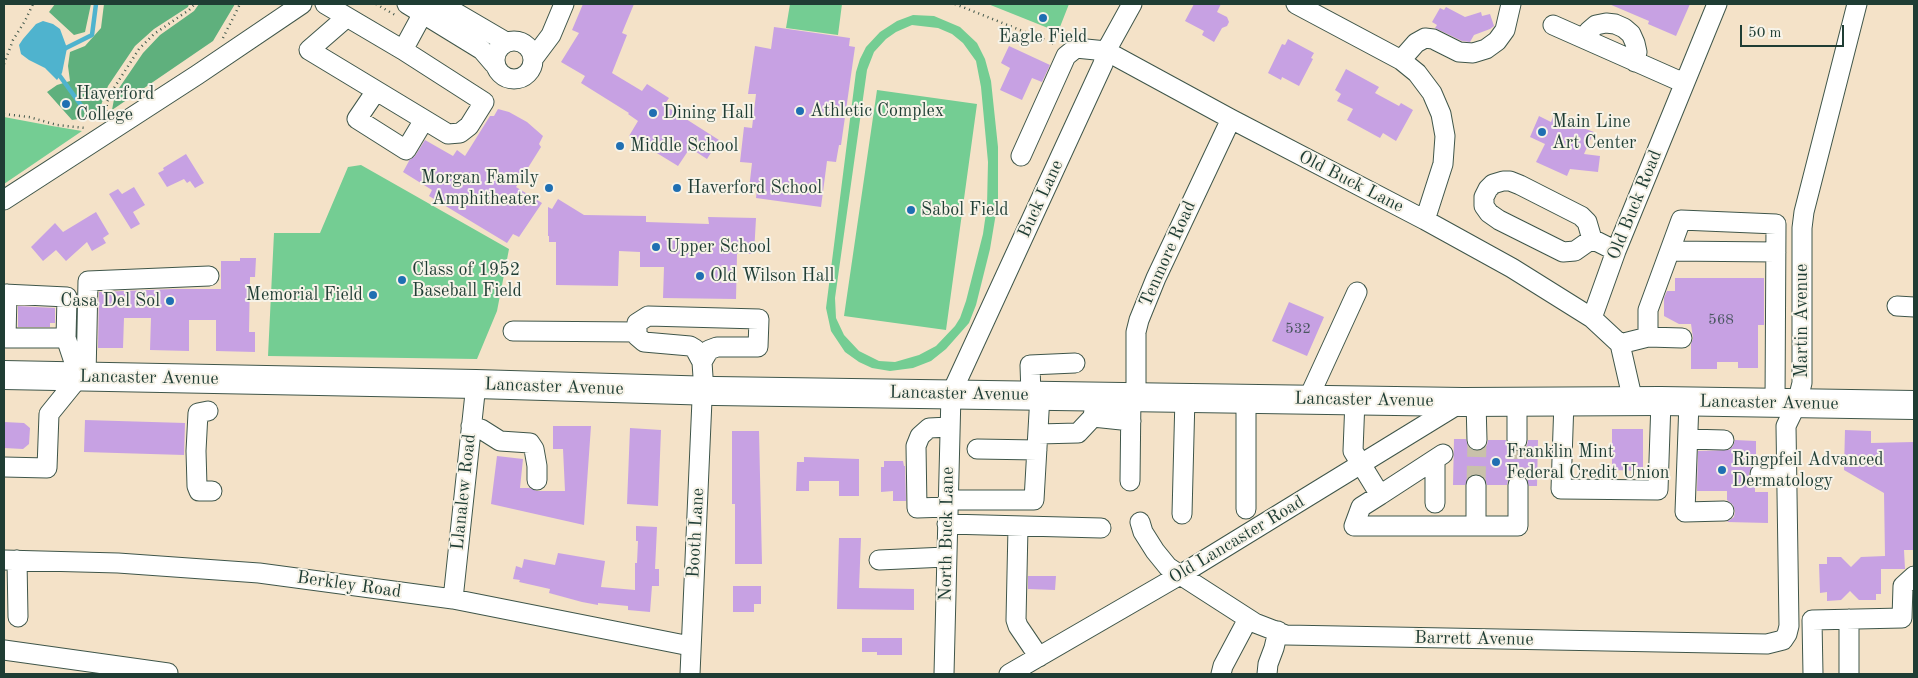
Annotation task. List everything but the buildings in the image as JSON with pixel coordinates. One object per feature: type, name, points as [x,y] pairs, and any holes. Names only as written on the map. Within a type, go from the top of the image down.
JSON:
[{"type":"highway","name":"Lancaster Avenue","points":[[4,375],[476,384],[703,391],[1035,395],[1095,407],[1133,405],[1185,397],[1469,402],[1662,401],[1914,405]]},
{"type":"street","points":[[4,200],[302,4]]},
{"type":"street","points":[[325,4],[403,50],[484,102]]},
{"type":"street","points":[[441,4],[506,42]]},
{"type":"street","points":[[533,59],[551,35],[564,4]]},
{"type":"street","name":"Buck Lane","points":[[951,394],[1103,64],[1106,51],[1132,4]]},
{"type":"street","points":[[1296,4],[1401,60],[1418,73],[1432,93],[1441,114],[1446,136],[1443,164],[1426,220]]},
{"type":"street","points":[[1401,60],[1416,42],[1425,38],[1433,39],[1459,52],[1473,53],[1486,49],[1497,41],[1505,30],[1511,4]]},
{"type":"street","name":"Old Buck Road","points":[[1592,318],[1616,251],[1717,4]]},
{"type":"street","name":"Martin Avenue","points":[[1783,640],[1787,634],[1788,626],[1785,474],[1786,403],[1802,384],[1802,228],[1804,212],[1856,4]]},
{"type":"street","points":[[347,17],[309,50],[448,134],[460,133],[469,126],[500,71],[496,51],[506,42],[513,41],[524,44],[532,53],[533,59],[526,75],[516,79],[500,71],[482,50],[419,7],[403,50]]},
{"type":"street","points":[[1583,38],[1596,25],[1606,23],[1624,28],[1631,34],[1635,43],[1637,52],[1635,62]]},
{"type":"street","points":[[1553,25],[1684,83]]},
{"type":"street","points":[[1021,156],[1066,56],[1076,48],[1106,51]]},
{"type":"street","name":"Old Buck Lane","points":[[1106,51],[1231,119],[1426,220],[1512,268],[1592,318]]},
{"type":"street","points":[[376,91],[357,119],[406,150],[424,120]]},
{"type":"street","name":"Tenmore Road","points":[[1130,481],[1136,332],[1139,320],[1156,278],[1231,119]]},
{"type":"street","points":[[1592,239],[1575,251],[1563,252],[1499,220],[1489,213],[1484,206],[1484,197],[1493,184],[1510,181],[1581,216],[1587,222],[1592,239],[1616,251]]},
{"type":"street","points":[[1648,336],[1648,310],[1681,220],[1776,224],[1776,252],[1786,403]]},
{"type":"street","points":[[1670,251],[1776,252]]},
{"type":"street","points":[[4,467],[47,468],[49,414],[82,377],[88,281],[209,276]]},
{"type":"street","points":[[1308,399],[1357,292]]},
{"type":"street","points":[[66,338],[6,338],[6,294],[67,297],[66,338],[82,377]]},
{"type":"street","points":[[648,316],[759,319],[758,347],[717,347],[709,350],[702,362],[695,349],[681,345],[644,342],[640,340],[636,332],[637,323],[648,316]]},
{"type":"street","points":[[1592,318],[1620,344],[1633,401]]},
{"type":"street","points":[[513,331],[636,332]]},
{"type":"street","points":[[1620,344],[1648,336],[1682,338]]},
{"type":"street","points":[[947,510],[1034,500],[1037,442],[1035,395],[1024,361],[1075,363]]},
{"type":"street","name":"Booth Lane","points":[[690,674],[703,391],[702,362]]},
{"type":"street","points":[[209,379],[208,418],[198,413],[196,451],[199,491],[212,491]]},
{"type":"street","name":"Llanalew Road","points":[[453,599],[476,384]]},
{"type":"street","name":"North Buck Lane","points":[[944,674],[951,394]]},
{"type":"street","points":[[1182,514],[1185,397]]},
{"type":"street","points":[[1246,398],[1246,509]]},
{"type":"street","points":[[1355,400],[1353,451],[1380,495]]},
{"type":"street","points":[[1564,401],[1561,489],[1648,490],[1658,490],[1662,401]]},
{"type":"street","points":[[1469,402],[1476,440]]},
{"type":"street","name":"Old Lancaster Road","points":[[1009,674],[1180,575],[1361,464],[1469,402]]},
{"type":"street","points":[[1517,402],[1517,440]]},
{"type":"street","points":[[1689,402],[1686,512],[1724,511]]},
{"type":"street","points":[[977,449],[1037,442],[1078,433],[1095,407]]},
{"type":"street","points":[[471,426],[482,429],[500,442],[530,443],[534,449],[537,480]]},
{"type":"street","points":[[949,427],[929,428],[920,436],[916,446],[917,508],[947,510],[1018,526],[1101,528]]},
{"type":"street","points":[[1688,439],[1724,440]]},
{"type":"street","points":[[1434,503],[1439,457],[1361,507],[1354,526],[1518,526],[1518,485]]},
{"type":"street","points":[[1760,474],[1785,474]]},
{"type":"street","points":[[1476,485],[1476,526]]},
{"type":"street","name":"Barrett Avenue","points":[[1140,522],[1143,532],[1154,551],[1168,567],[1248,619],[1286,635],[1757,644],[1772,644],[1783,640]]},
{"type":"street","points":[[1018,526],[1016,620],[1039,657]]},
{"type":"street","points":[[879,560],[946,557]]},
{"type":"street","points":[[10,560],[18,616]]},
{"type":"street","name":"Berkley Road","points":[[10,560],[118,562],[259,573],[453,599],[690,646]]},
{"type":"street","points":[[1813,674],[1812,620],[1902,618],[1903,586],[1914,576]]},
{"type":"street","points":[[1221,674],[1223,666],[1248,619]]},
{"type":"street","points":[[1848,674],[1849,619]]},
{"type":"street","points":[[1267,674],[1268,664],[1278,632]]},
{"type":"street","points":[[1783,640],[1813,652]]},
{"type":"street","points":[[4,650],[168,673]]},
{"type":"path","points":[[4,64],[13,40],[25,21],[32,4]]},
{"type":"path","points":[[106,119],[107,102],[139,49],[154,34],[195,4]]},
{"type":"path","points":[[221,41],[240,4]]},
{"type":"path","points":[[955,4],[1060,46]]},
{"type":"path","points":[[4,114],[86,128]]},
{"type":"green space","points":[[55,4],[91,4],[85,32],[74,35],[49,12]]},
{"type":"green space","points":[[104,4],[189,4],[188,7],[154,29],[135,46],[108,86],[97,116],[72,120],[47,92],[57,85],[70,81],[68,66],[70,52],[85,46],[101,28]]},
{"type":"green space","points":[[199,4],[235,4],[213,41],[112,110],[115,94],[143,53],[160,35],[194,11]]},
{"type":"green space","points":[[790,4],[842,4],[838,35],[786,28]]},
{"type":"green space","name":"Eagle Field","points":[[988,4],[1069,4],[1058,32]]},
{"type":"green space","points":[[913,15],[934,16],[960,27],[977,43],[985,59],[991,81],[998,147],[998,201],[990,249],[976,305],[969,323],[946,349],[931,361],[913,368],[890,371],[872,368],[845,352],[831,331],[826,308],[856,72],[866,47],[880,32],[897,21]],"holes":[[[912,25],[938,28],[952,34],[963,43],[976,61],[981,87],[988,162],[987,206],[983,234],[966,301],[955,326],[936,346],[919,355],[895,362],[879,361],[859,351],[844,335],[836,318],[835,298],[867,70],[874,52],[886,39],[896,32]]]},
{"type":"green space","name":"Sabol Field","points":[[877,90],[977,104],[946,330],[844,316]]},
{"type":"green space","points":[[4,117],[52,126],[82,131],[4,184]]},
{"type":"green space","name":"Memorial Field","points":[[361,165],[509,249],[497,311],[477,359],[268,356],[274,233],[320,233],[348,167]]},
{"type":"water","points":[[43,21],[53,24],[60,29],[67,48],[62,73],[57,80],[45,68],[21,54],[19,45],[23,39],[36,24]]},
{"type":"waterway","points":[[62,50],[92,35],[96,4]]},
{"type":"waterway","points":[[57,72],[83,108]]},
{"type":"tunnel","points":[[1476,485],[1477,440]]},
{"type":"tunnel","points":[[1517,440],[1518,485]]},
{"type":"place","name":"Eagle Field","points":[[1043,18]]},
{"type":"place","name":"Haverford College","points":[[66,104]]},
{"type":"place","name":"Athletic Complex","points":[[800,111]]},
{"type":"place","name":"Dining Hall","points":[[653,113]]},
{"type":"place","name":"Main Line Art Center","points":[[1542,132]]},
{"type":"place","name":"Middle School","points":[[620,146]]},
{"type":"place","name":"Morgan Family Amphitheater","points":[[549,188]]},
{"type":"place","name":"Haverford School","points":[[677,188]]},
{"type":"place","name":"Sabol Field","points":[[911,210]]},
{"type":"place","name":"Upper School","points":[[656,247]]},
{"type":"place","name":"Old Wilson Hall","points":[[700,276]]},
{"type":"place","name":"Class of 1952 Baseball Field","points":[[402,280]]},
{"type":"place","name":"Memorial Field","points":[[373,295]]},
{"type":"place","name":"Casa Del Sol","points":[[170,301]]},
{"type":"place","name":"Franklin Mint Federal Credit Union","points":[[1496,462]]},
{"type":"place","name":"Ringpfeil Advanced Dermatology","points":[[1722,470]]}]
